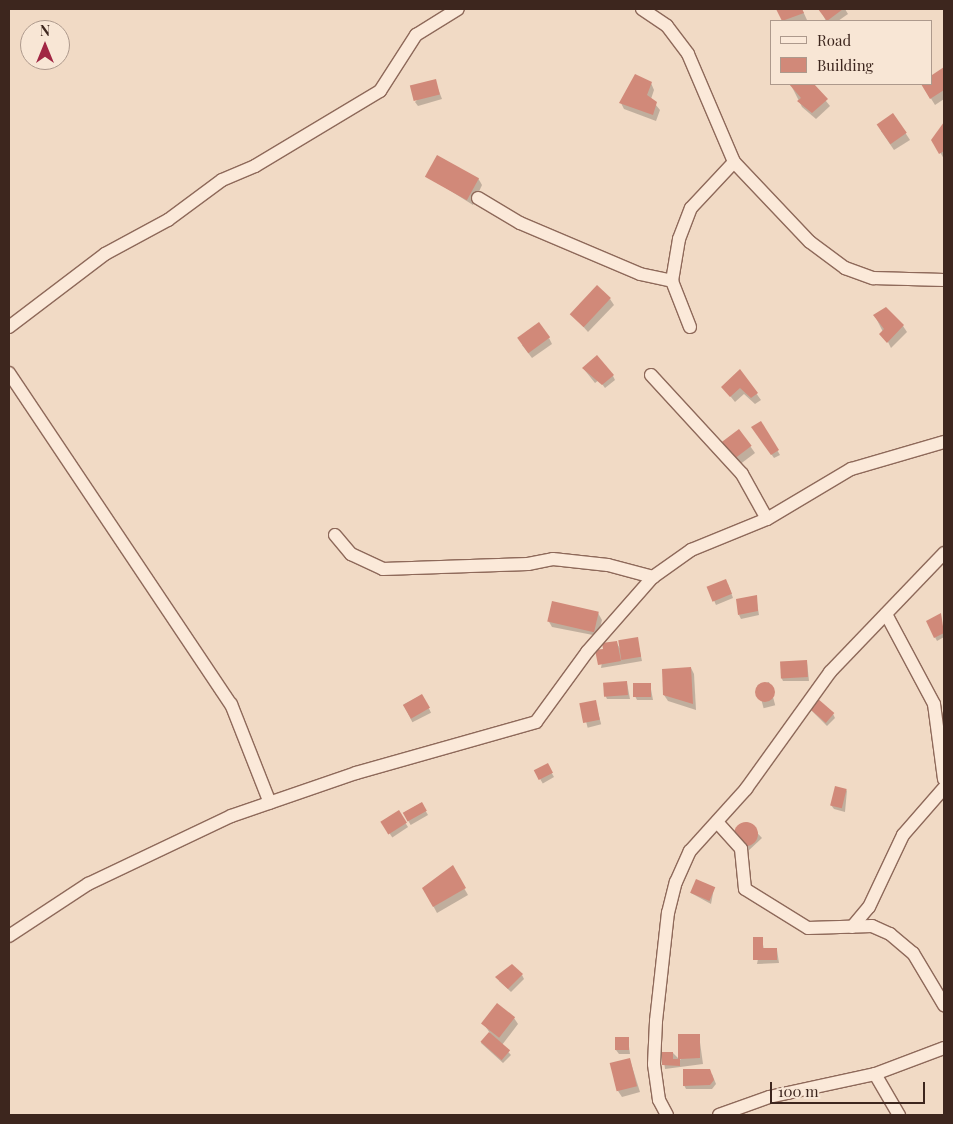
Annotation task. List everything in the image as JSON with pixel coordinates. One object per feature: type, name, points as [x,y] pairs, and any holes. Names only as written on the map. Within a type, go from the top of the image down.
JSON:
[{"type":"street","points":[[9,327],[105,254],[168,220],[222,180],[255,166],[380,91],[416,35],[458,9]]},
{"type":"street","points":[[642,9],[667,26],[688,54],[734,162],[810,242],[845,268],[872,278],[944,280]]},
{"type":"street","points":[[690,327],[672,281],[679,239],[691,208],[734,162]]},
{"type":"street","points":[[478,198],[520,224],[640,274],[672,281]]},
{"type":"street","points":[[9,373],[231,704],[270,804]]},
{"type":"street","points":[[651,375],[742,474],[767,519]]},
{"type":"street","points":[[9,936],[137,859],[231,816],[356,773],[536,722],[586,652],[653,577],[691,550],[767,519],[851,469],[944,442]]},
{"type":"street","points":[[335,535],[351,554],[383,569],[553,559],[608,566],[653,577]]},
{"type":"street","points":[[667,1115],[659,1100],[654,1064],[668,913],[676,882],[690,851],[746,789],[830,672],[944,553]]},
{"type":"street","points":[[886,614],[934,704],[944,779]]},
{"type":"street","points":[[852,927],[869,907],[903,835],[928,802],[944,793],[944,788]]},
{"type":"street","points":[[717,822],[741,849],[745,889],[808,928],[872,926],[913,953],[944,1004]]},
{"type":"street","points":[[719,1115],[770,1097],[876,1074],[944,1048]]},
{"type":"street","points":[[876,1074],[899,1115]]},
{"type":"building","points":[[776,9],[802,9],[804,13],[785,20],[782,20]]},
{"type":"building","points":[[818,9],[843,9],[828,20],[826,20]]},
{"type":"building","points":[[944,67],[944,90],[930,99],[922,85],[933,85],[933,74]]},
{"type":"building","points":[[635,74],[652,82],[647,95],[657,102],[653,115],[619,103]]},
{"type":"building","points":[[436,79],[440,95],[414,101],[410,86]]},
{"type":"building","points":[[790,85],[815,85],[828,99],[812,113],[797,101],[801,98]]},
{"type":"building","points":[[893,113],[907,133],[890,144],[877,124]]},
{"type":"building","points":[[944,122],[944,151],[939,154],[931,140]]},
{"type":"building","points":[[437,155],[479,178],[467,200],[425,177]]},
{"type":"building","points":[[597,285],[611,298],[584,327],[570,314]]},
{"type":"building","points":[[886,307],[904,325],[887,343],[879,334],[884,329],[873,315]]},
{"type":"building","points":[[539,322],[550,337],[528,353],[517,338]]},
{"type":"building","points":[[597,355],[614,375],[602,385],[582,368]]},
{"type":"building","points":[[740,369],[758,393],[751,398],[740,388],[730,397],[721,387]]},
{"type":"building","points":[[761,421],[779,450],[771,455],[751,427]]},
{"type":"building","points":[[739,429],[752,446],[734,459],[721,442]]},
{"type":"building","points":[[726,579],[732,594],[713,602],[707,587]]},
{"type":"building","points":[[757,595],[758,611],[738,615],[736,599]]},
{"type":"building","points":[[552,601],[599,612],[594,632],[547,621]]},
{"type":"building","points":[[941,613],[944,633],[934,638],[926,621]]},
{"type":"building","points":[[638,637],[641,657],[621,660],[618,640]]},
{"type":"building","points":[[617,641],[621,661],[598,665],[595,650],[603,649],[602,643]]},
{"type":"building","points":[[807,660],[808,677],[781,678],[780,661]]},
{"type":"building","points":[[691,667],[693,704],[663,695],[662,669]]},
{"type":"building","points":[[627,681],[628,695],[604,697],[603,683]]},
{"type":"building","points":[[765,682],[772,685],[775,692],[772,699],[765,702],[758,699],[755,692],[758,685]]},
{"type":"building","points":[[633,683],[651,683],[651,697],[633,697]]},
{"type":"building","points":[[422,694],[430,708],[411,719],[403,705]]},
{"type":"building","points":[[817,698],[834,713],[826,723],[808,708]]},
{"type":"building","points":[[596,700],[600,720],[583,723],[579,703]]},
{"type":"building","points":[[548,763],[553,773],[539,780],[534,770]]},
{"type":"building","points":[[835,786],[847,789],[842,808],[830,805]]},
{"type":"building","points":[[422,802],[427,811],[408,821],[403,813]]},
{"type":"building","points":[[399,810],[407,823],[388,834],[380,822]]},
{"type":"building","points":[[746,822],[751,823],[757,829],[757,839],[751,845],[746,846],[741,845],[735,839],[734,834],[735,829],[741,823]]},
{"type":"building","points":[[453,865],[466,888],[433,907],[422,888]]},
{"type":"building","points":[[696,879],[715,887],[709,901],[690,893]]},
{"type":"building","points":[[753,937],[763,937],[763,948],[777,948],[777,960],[753,960]]},
{"type":"building","points":[[512,964],[523,974],[508,989],[495,977]]},
{"type":"building","points":[[497,1003],[515,1017],[499,1038],[481,1023]]},
{"type":"building","points":[[489,1032],[510,1050],[502,1060],[480,1042]]},
{"type":"building","points":[[678,1034],[700,1034],[700,1058],[680,1059],[680,1066],[662,1065],[662,1052],[673,1052],[673,1059],[678,1059]]},
{"type":"building","points":[[615,1037],[629,1037],[629,1050],[615,1050]]},
{"type":"building","points":[[630,1058],[637,1086],[617,1091],[610,1063]]},
{"type":"building","points":[[683,1069],[710,1069],[714,1080],[710,1085],[683,1086]]}]
